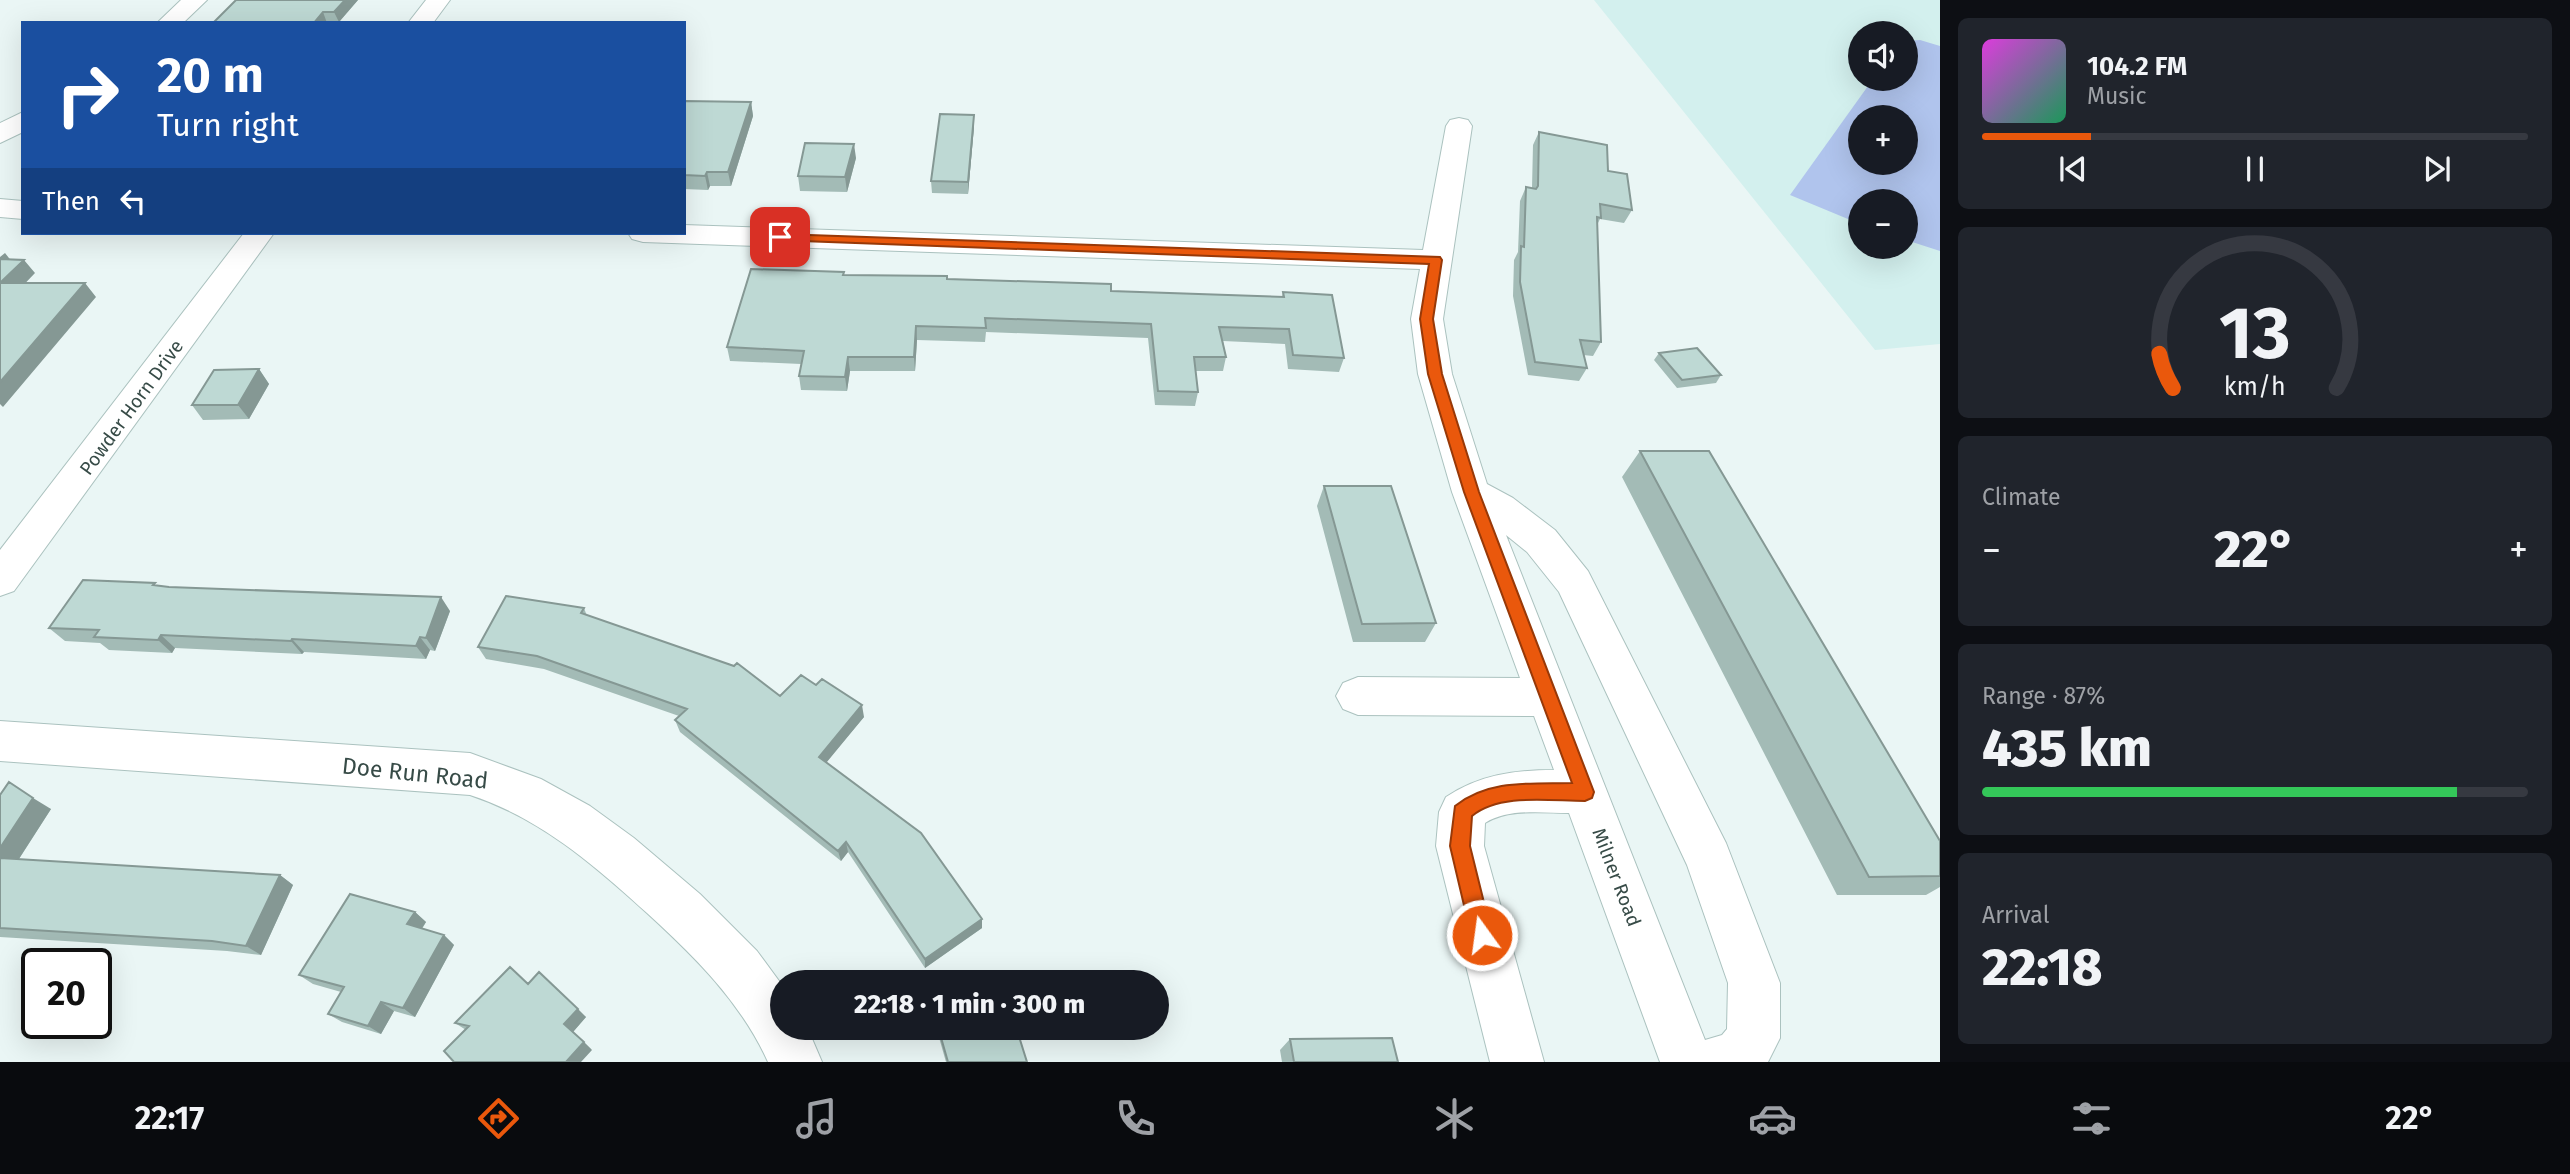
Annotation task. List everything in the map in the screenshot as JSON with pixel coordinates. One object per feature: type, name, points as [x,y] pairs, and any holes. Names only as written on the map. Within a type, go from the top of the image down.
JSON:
[{"type":"street","points":[[171,21],[195,0]]},
{"type":"street","points":[[422,21],[438,0]]},
{"type":"street","points":[[0,135],[21,121]]},
{"type":"street","name":"Milner Road","points":[[1459,126],[1427,319],[1435,374],[1471,492],[1687,1062]]},
{"type":"street","points":[[0,208],[21,210]]},
{"type":"street","points":[[686,234],[1436,260]]},
{"type":"street","name":"Powder Horn Drive","points":[[0,580],[258,235]]},
{"type":"street","points":[[1471,492],[1500,508],[1541,541],[1574,582],[1709,859],[1754,983],[1753,1038],[1736,1060],[1718,1062]]},
{"type":"street","points":[[1358,696],[1549,697]]},
{"type":"street","name":"Doe Run Road","points":[[0,741],[470,774],[505,784],[568,816],[617,853],[717,943],[760,994],[784,1036],[795,1062]]},
{"type":"street","points":[[1517,1062],[1460,846],[1462,812],[1477,800],[1500,793],[1585,792]]},
{"type":"shaded area","points":[[1594,0],[1940,0],[1940,344],[1875,350]]},
{"type":"shaded area","points":[[1918,40],[1940,46],[1940,251],[1918,244],[1918,189],[1848,189],[1848,219],[1790,195],[1848,114],[1848,175],[1918,175],[1918,105],[1854,105],[1864,91],[1918,91]]},
{"type":"building","points":[[236,0],[345,0],[334,12],[323,12],[316,21],[215,21]]},
{"type":"building","points":[[686,101],[751,102],[728,172],[707,172],[705,176],[686,175]]},
{"type":"building","points":[[940,114],[974,115],[968,182],[931,181]]},
{"type":"building","points":[[1539,132],[1607,145],[1608,171],[1627,174],[1632,210],[1600,204],[1601,218],[1597,217],[1601,342],[1580,340],[1587,368],[1535,362],[1520,282],[1526,187],[1536,189],[1538,186]]},
{"type":"building","points":[[805,143],[854,144],[845,177],[798,176]]},
{"type":"building","points":[[0,259],[24,260],[0,283]]},
{"type":"building","points":[[751,269],[844,272],[843,275],[947,276],[947,279],[1111,284],[1111,291],[1284,297],[1283,292],[1332,295],[1344,358],[1293,355],[1289,329],[1219,327],[1226,357],[1194,357],[1198,392],[1158,391],[1151,324],[985,318],[986,328],[916,326],[914,357],[848,357],[845,377],[799,376],[804,351],[727,347]]},
{"type":"building","points":[[0,283],[85,283],[0,382]]},
{"type":"building","points":[[1697,348],[1721,375],[1682,380],[1659,353]]},
{"type":"building","points":[[259,369],[238,405],[192,405],[214,370]]},
{"type":"building","points":[[1640,451],[1709,451],[1940,841],[1940,876],[1869,877]]},
{"type":"building","points":[[1324,486],[1391,486],[1436,623],[1362,624]]},
{"type":"building","points":[[83,580],[155,583],[153,585],[169,587],[441,597],[426,638],[420,637],[416,646],[161,635],[158,640],[94,637],[99,630],[49,628]]},
{"type":"building","points":[[506,596],[584,608],[581,613],[734,666],[737,663],[780,696],[801,675],[816,685],[822,679],[862,705],[819,757],[921,833],[982,919],[925,959],[846,842],[838,851],[675,720],[687,709],[537,656],[478,647]]},
{"type":"building","points":[[9,782],[33,798],[0,848],[0,795]]},
{"type":"building","points":[[0,858],[280,875],[246,946],[212,941],[0,928]]},
{"type":"building","points":[[350,894],[415,912],[407,924],[444,935],[403,1008],[381,1002],[368,1026],[328,1014],[344,987],[299,975]]},
{"type":"building","points":[[510,967],[528,984],[539,972],[578,1009],[564,1024],[584,1042],[566,1062],[454,1062],[444,1051],[469,1026],[455,1023]]},
{"type":"building","points":[[1392,1038],[1398,1062],[1294,1062],[1290,1039]]},
{"type":"building","points":[[942,1040],[1020,1040],[1027,1062],[948,1062]]},
{"type":"route","points":[[780,237],[1436,260],[1427,319],[1435,374],[1471,492],[1585,792],[1500,793],[1477,800],[1462,812],[1460,846],[1482,935]]}]
